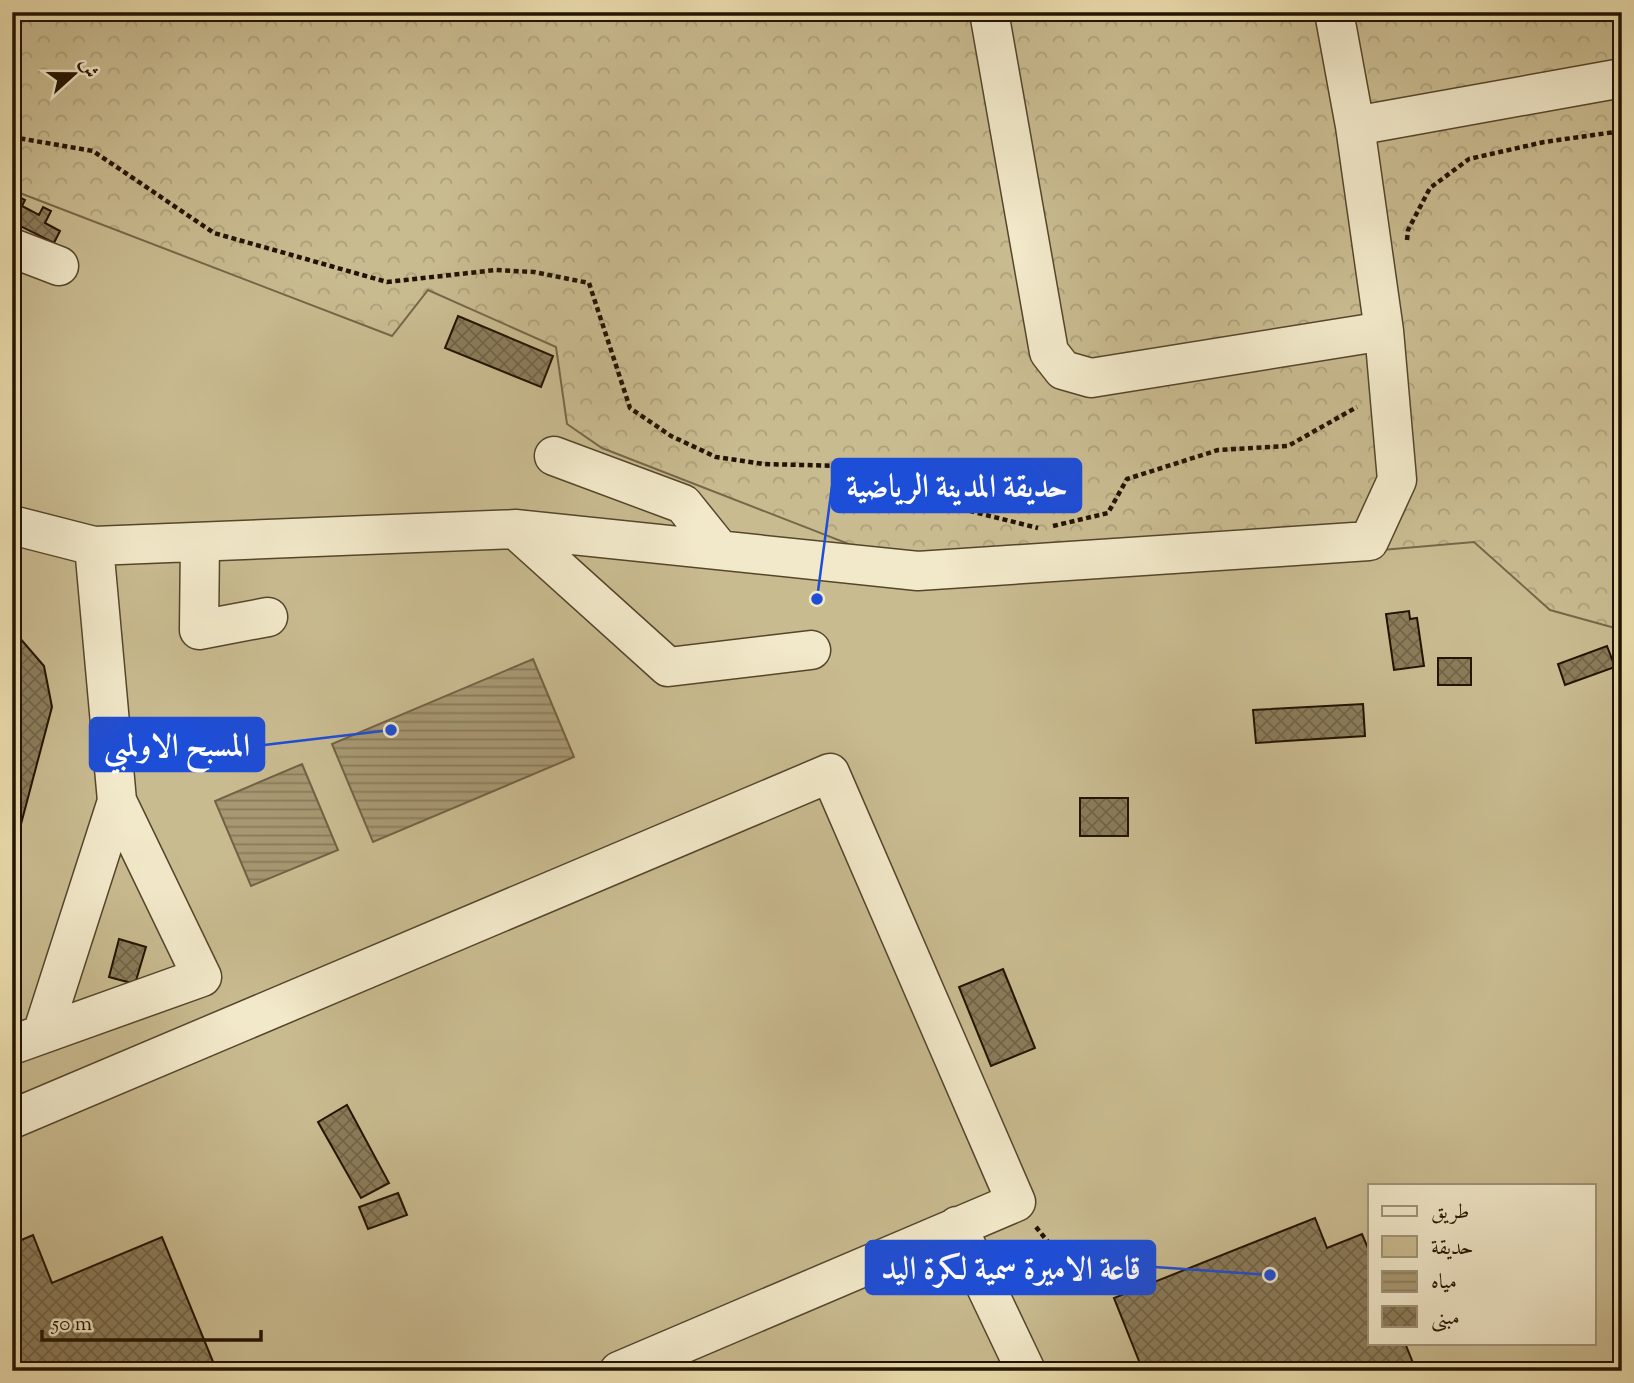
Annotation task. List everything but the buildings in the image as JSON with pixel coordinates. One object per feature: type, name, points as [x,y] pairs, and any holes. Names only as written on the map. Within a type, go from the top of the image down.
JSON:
[{"type":"lane","points":[[989,12],[1049,352],[1063,370],[1091,378],[1384,331]]},
{"type":"lane","points":[[12,524],[94,546],[515,529],[918,571],[1368,541],[1397,480],[1384,331],[1355,126],[1334,12]]},
{"type":"lane","points":[[1355,126],[1622,78]]},
{"type":"lane","points":[[12,248],[59,266]]},
{"type":"lane","points":[[554,456],[683,505],[720,550]]},
{"type":"lane","points":[[515,529],[668,667],[811,650]]},
{"type":"lane","points":[[200,542],[199,630],[268,617]]},
{"type":"lane","points":[[27,1040],[202,977],[117,801],[94,546]]},
{"type":"lane","points":[[12,1119],[830,773],[1016,1202],[619,1371]]},
{"type":"lane","points":[[27,1040],[117,801]]},
{"type":"lane","points":[[957,1226],[1026,1371]]},
{"type":"path","points":[[1405,252],[1408,230],[1430,188],[1469,159],[1544,142],[1622,131]]},
{"type":"path","points":[[12,137],[93,151],[214,233],[387,282],[496,270],[534,272],[589,283],[630,408],[671,436],[716,457],[764,464],[842,466],[914,497],[1040,529],[1108,513],[1127,479],[1218,450],[1288,446],[1390,385]]},
{"type":"path","points":[[1053,1248],[1097,1289]]},
{"type":"green space","points":[[12,12],[1622,12],[1622,1371],[12,1371]]},
{"type":"green space","points":[[12,12],[1622,12],[1622,630],[1550,610],[1474,542],[1289,558],[918,571],[602,448],[567,424],[556,347],[428,290],[392,336],[12,190]]},
{"type":"water","points":[[533,659],[574,757],[373,842],[332,744]]},
{"type":"water","points":[[302,764],[338,850],[251,886],[215,801]]},
{"type":"place","name":"حديقة المدينة الرياضية","points":[[817,599]]},
{"type":"place","name":"المسبح الاولمبي","points":[[391,730]]},
{"type":"place","name":"قاعة الاميرة سمية لكرة اليد","points":[[1270,1275]]}]
